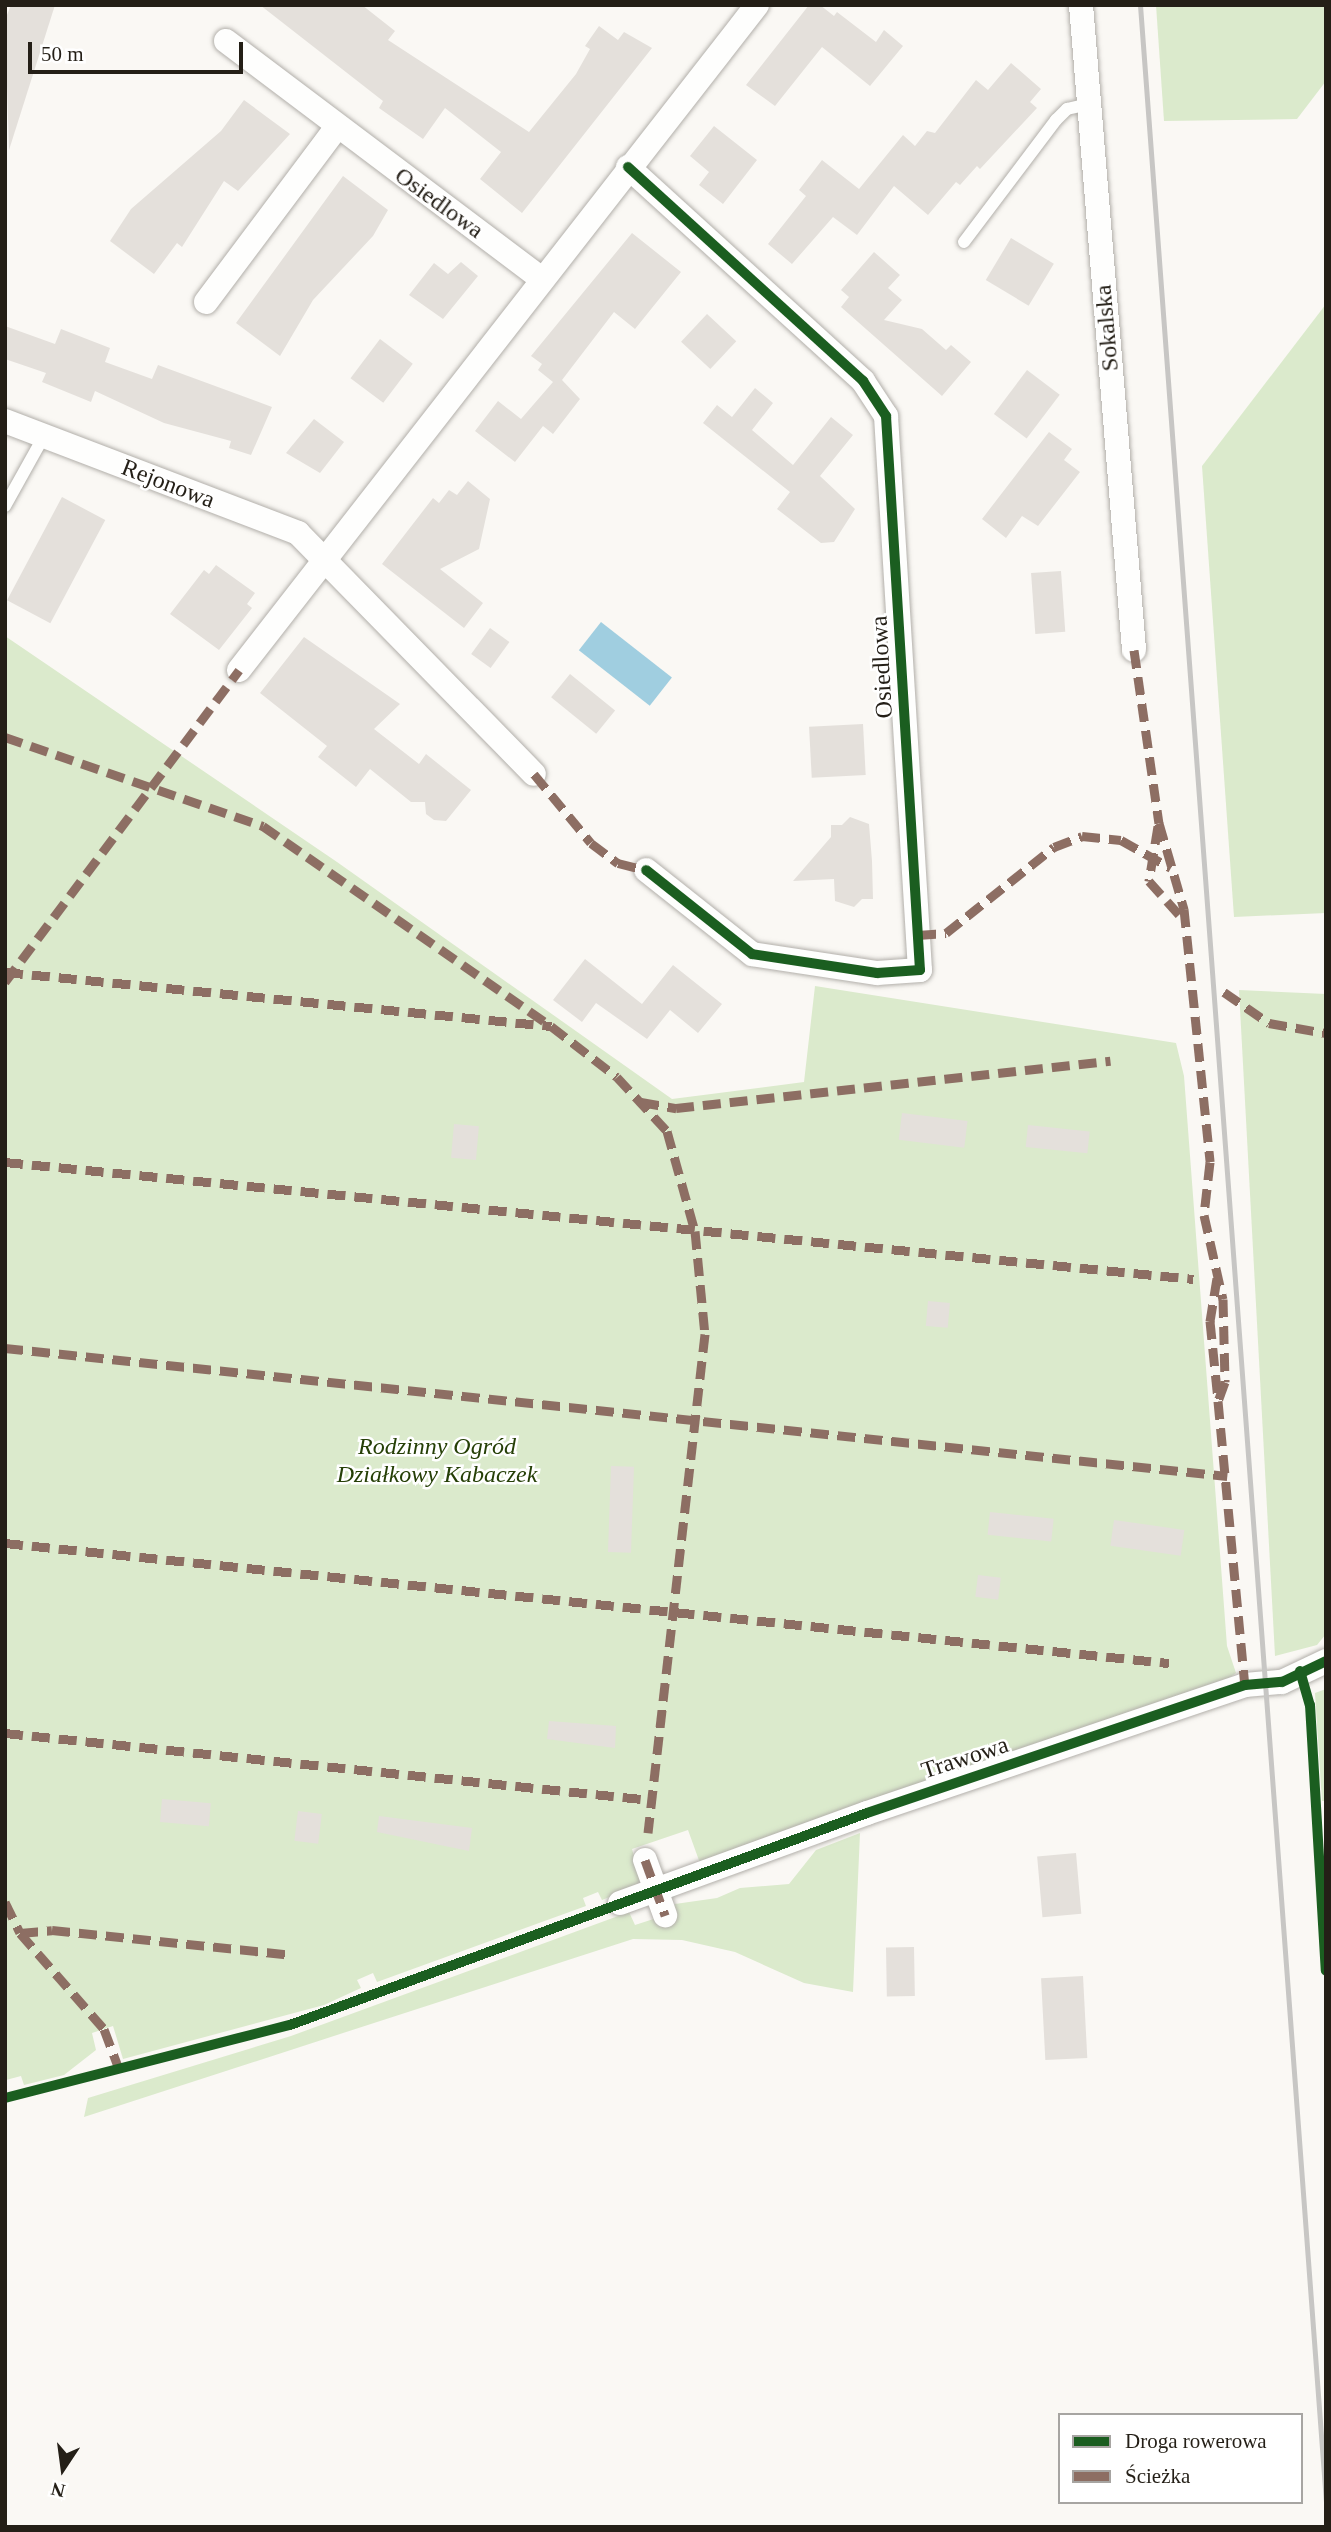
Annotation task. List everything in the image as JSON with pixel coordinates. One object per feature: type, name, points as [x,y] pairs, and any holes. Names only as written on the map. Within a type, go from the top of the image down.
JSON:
[{"type":"street","points":[[239,670],[628,167],[757,5]]},
{"type":"street","name":"Sokalska","points":[[1081,5],[1134,650]]},
{"type":"street","name":"Osiedlowa","points":[[226,41],[336,128],[541,279]]},
{"type":"street","points":[[206,302],[336,128]]},
{"type":"street","name":"Osiedlowa","points":[[628,167],[863,381],[886,416],[920,970],[877,973],[752,954],[646,870]]},
{"type":"street","name":"Rejonowa","points":[[5,421],[298,533],[323,559]]},
{"type":"street","points":[[323,559],[534,774]]},
{"type":"street","name":"Trawowa","points":[[620,1903],[867,1813],[1245,1685],[1282,1682],[1326,1661]]},
{"type":"street","points":[[645,1860],[665,1915]]},
{"type":"lane","points":[[964,242],[1056,120],[1075,104],[1089,104]]},
{"type":"lane","points":[[5,506],[44,436]]},
{"type":"green space","points":[[1156,5],[1326,5],[1326,81],[1297,119],[1164,121]]},
{"type":"green space","points":[[1326,304],[1326,913],[1234,917],[1202,466]]},
{"type":"green space","name":"Rodzinny Ogród Działkowy Kabaczek","points":[[5,636],[337,862],[672,1099],[804,1082],[815,986],[1176,1043],[1184,1076],[1227,1646],[1236,1673],[1222,1683],[701,1866],[688,1830],[632,1849],[642,1884],[602,1900],[598,1892],[583,1898],[586,1906],[377,1982],[373,1973],[357,1980],[361,1988],[324,2005],[123,2059],[113,2026],[92,2033],[96,2050],[64,2075],[24,2085],[21,2076],[6,2080],[5,2089]]},
{"type":"green space","points":[[1239,990],[1326,994],[1326,1634],[1317,1645],[1275,1656]]},
{"type":"green space","points":[[1326,1689],[1326,1801],[1322,1801],[1315,1693]]},
{"type":"green space","points":[[860,1833],[853,1992],[804,1983],[735,1952],[682,1940],[633,1939],[84,2117],[88,2098],[291,2036],[629,1912],[635,1925],[672,1913],[675,1904],[717,1898],[740,1888],[789,1884],[816,1850]]},
{"type":"water","points":[[601,622],[672,677],[650,706],[579,650]]},
{"type":"building","points":[[11,5],[55,5],[9,150],[5,20]]},
{"type":"building","points":[[260,5],[362,5],[395,31],[388,40],[529,132],[576,74],[590,49],[585,46],[599,26],[618,40],[624,32],[652,48],[522,213],[480,179],[501,152],[445,108],[423,139],[379,108],[383,101]]},
{"type":"building","points":[[809,5],[820,5],[834,16],[837,12],[876,42],[884,30],[903,46],[870,86],[822,47],[775,106],[746,85]]},
{"type":"building","points":[[1011,63],[1041,89],[1030,102],[1037,108],[980,169],[977,166],[960,185],[956,182],[928,215],[894,186],[857,235],[833,217],[792,264],[768,244],[806,196],[799,190],[822,160],[859,189],[903,135],[915,146],[927,131],[935,133],[976,80],[988,90]]},
{"type":"building","points":[[244,100],[290,134],[238,191],[224,181],[182,247],[177,243],[154,274],[110,241],[131,209],[221,131]]},
{"type":"building","points":[[714,126],[757,160],[723,204],[699,185],[709,172],[690,156]]},
{"type":"building","points":[[343,176],[388,210],[373,236],[313,300],[280,356],[236,323]]},
{"type":"building","points":[[632,233],[681,272],[635,329],[614,312],[562,380],[580,399],[553,434],[543,426],[515,462],[475,431],[498,401],[521,419],[553,382],[538,370],[542,364],[531,356]]},
{"type":"building","points":[[1011,238],[1054,264],[1029,306],[986,280]]},
{"type":"building","points":[[874,252],[900,275],[888,288],[902,300],[884,320],[922,329],[946,350],[951,345],[971,362],[942,396],[841,307],[849,297],[841,290]]},
{"type":"building","points":[[461,262],[478,276],[443,319],[409,295],[434,263],[448,274]]},
{"type":"building","points":[[707,314],[736,341],[710,369],[681,342]]},
{"type":"building","points":[[5,326],[55,344],[61,329],[110,348],[105,362],[152,379],[158,365],[272,407],[251,455],[229,448],[231,441],[164,423],[95,391],[91,402],[42,382],[46,373],[5,359]]},
{"type":"building","points":[[380,339],[413,364],[383,403],[351,378]]},
{"type":"building","points":[[1027,370],[1060,395],[1027,439],[994,414]]},
{"type":"building","points":[[755,388],[773,403],[752,430],[793,465],[831,417],[853,435],[820,476],[855,509],[834,542],[821,543],[777,509],[790,492],[703,423],[717,405],[732,417]]},
{"type":"building","points":[[314,419],[344,442],[320,473],[286,453]]},
{"type":"building","points":[[1049,432],[1072,449],[1064,460],[1080,472],[1038,526],[1022,516],[1006,538],[982,519]]},
{"type":"building","points":[[468,481],[490,499],[479,549],[440,569],[483,603],[464,628],[382,564],[433,498],[439,503],[449,490],[457,495]]},
{"type":"building","points":[[62,497],[105,520],[50,623],[7,600]]},
{"type":"building","points":[[216,565],[255,593],[247,604],[252,608],[219,650],[170,614],[204,570],[209,574]]},
{"type":"building","points":[[1061,571],[1065,632],[1035,634],[1031,573]]},
{"type":"building","points":[[490,628],[509,642],[491,668],[471,654]]},
{"type":"building","points":[[304,637],[400,704],[374,729],[419,764],[426,754],[471,790],[446,821],[434,820],[426,814],[425,802],[411,802],[370,769],[356,787],[318,757],[327,746],[260,693]]},
{"type":"building","points":[[570,674],[615,711],[596,734],[551,697]]},
{"type":"building","points":[[863,724],[866,775],[812,778],[809,727]]},
{"type":"building","points":[[850,817],[869,824],[872,861],[873,899],[862,899],[854,907],[835,901],[834,879],[793,881],[831,837],[831,825],[842,825]]},
{"type":"building","points":[[585,959],[642,1004],[673,965],[722,1004],[698,1033],[670,1010],[647,1039],[596,1003],[582,1022],[553,1000]]},
{"type":"building","points":[[902,1113],[968,1121],[964,1148],[899,1140]]},
{"type":"building","points":[[454,1124],[479,1126],[476,1160],[451,1158]]},
{"type":"building","points":[[1028,1125],[1090,1131],[1087,1153],[1026,1147]]},
{"type":"building","points":[[928,1301],[950,1303],[948,1328],[926,1326]]},
{"type":"building","points":[[611,1466],[634,1467],[631,1553],[608,1552]]},
{"type":"building","points":[[990,1512],[1054,1519],[1051,1542],[988,1535]]},
{"type":"building","points":[[1114,1520],[1184,1530],[1181,1556],[1110,1546]]},
{"type":"building","points":[[978,1575],[1001,1578],[998,1600],[975,1597]]},
{"type":"building","points":[[549,1721],[616,1726],[615,1748],[547,1739]]},
{"type":"building","points":[[162,1799],[211,1803],[209,1826],[160,1822]]},
{"type":"building","points":[[298,1811],[322,1814],[318,1844],[294,1841]]},
{"type":"building","points":[[379,1816],[472,1828],[469,1851],[377,1832]]},
{"type":"building","points":[[1076,1853],[1081,1914],[1042,1917],[1037,1856]]},
{"type":"building","points":[[886,1947],[914,1947],[915,1996],[887,1996]]},
{"type":"building","points":[[1083,1976],[1087,2058],[1045,2060],[1041,1978]]},
{"type":"railway","points":[[1140,5],[1326,2501]]},
{"type":"marked path","points":[[1134,650],[1159,823],[1184,909],[1210,1162],[1204,1215],[1223,1299],[1225,1382],[1218,1401],[1245,1685]]},
{"type":"marked path","points":[[5,982],[239,670]]},
{"type":"marked path","points":[[5,737],[263,826],[548,1024]]},
{"type":"marked path","points":[[534,774],[591,843],[618,863],[646,870]]},
{"type":"marked path","points":[[1158,826],[1149,881],[1184,920]]},
{"type":"marked path","points":[[918,935],[946,933],[1054,847],[1082,836],[1121,840],[1171,868]]},
{"type":"marked path","points":[[5,972],[551,1026],[617,1077],[667,1131],[695,1231],[705,1334],[648,1833]]},
{"type":"marked path","points":[[1224,992],[1269,1023],[1326,1033]]},
{"type":"marked path","points":[[641,1102],[676,1108],[1110,1061]]},
{"type":"marked path","points":[[5,1162],[1193,1279]]},
{"type":"marked path","points":[[1217,1278],[1210,1321],[1218,1400]]},
{"type":"marked path","points":[[5,1348],[1227,1476]]},
{"type":"marked path","points":[[5,1543],[1169,1663]]},
{"type":"marked path","points":[[5,1733],[651,1800]]},
{"type":"marked path","points":[[645,1860],[665,1915]]},
{"type":"marked path","points":[[5,1902],[20,1933],[52,1930],[286,1954]]},
{"type":"marked path","points":[[20,1933],[104,2029],[119,2069]]},
{"type":"cycle path","points":[[628,167],[863,381],[886,416],[920,970],[877,973],[752,954],[646,870]]},
{"type":"cycle path","points":[[5,2098],[290,2025],[867,1813],[1245,1685],[1282,1682],[1326,1661]]},
{"type":"cycle path","points":[[1300,1671],[1310,1705],[1326,1971]]}]
